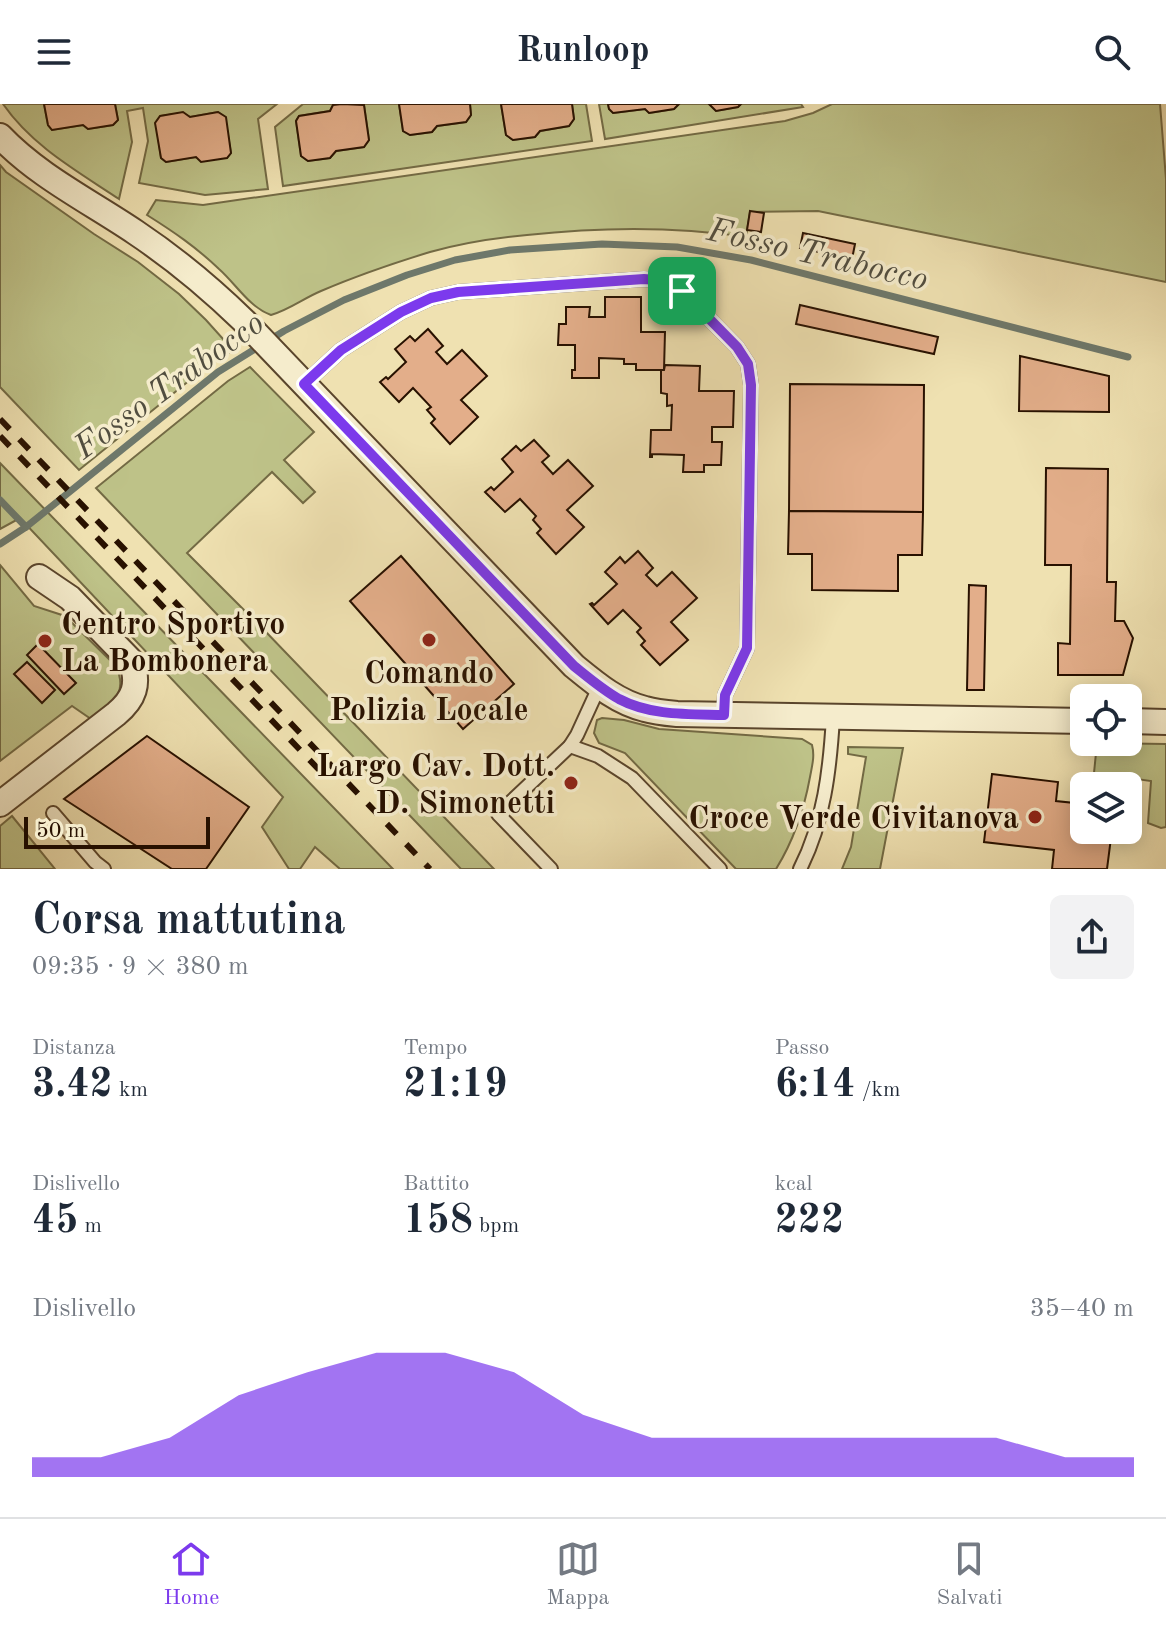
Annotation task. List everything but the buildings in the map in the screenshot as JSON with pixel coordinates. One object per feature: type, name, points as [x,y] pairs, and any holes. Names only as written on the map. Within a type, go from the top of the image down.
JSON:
[{"type":"street","points":[[0,136],[27,163],[136,233],[192,274],[244,321],[566,657],[599,687],[621,700],[645,709],[677,714],[1070,721]]},
{"type":"street","points":[[0,804],[126,706],[135,691],[135,671],[131,661],[70,598],[39,577]]},
{"type":"street","points":[[1142,721],[1166,722]]},
{"type":"lane","points":[[299,379],[401,312],[431,298],[458,292],[644,279],[667,281],[682,291],[737,347],[748,364],[751,385],[747,648],[725,695],[724,715]]},
{"type":"lane","points":[[551,869],[498,814],[570,746],[599,687]]},
{"type":"lane","points":[[800,869],[815,835],[826,790],[833,717]]},
{"type":"lane","points":[[570,746],[598,756],[632,778],[720,869]]},
{"type":"lane","points":[[53,813],[104,869]]},
{"type":"green space","points":[[3,104],[44,104],[52,130],[83,125],[88,129],[113,125],[118,120],[115,104],[277,104],[258,119],[268,189],[205,195],[139,183],[148,141],[143,108],[127,111],[132,142],[119,199],[56,157]],"holes":[[[218,112],[225,117],[231,153],[227,158],[196,157],[166,162],[161,158],[156,123],[161,116],[182,113],[190,117]]]},
{"type":"green space","points":[[303,104],[342,104],[333,105],[330,111],[299,116],[296,121],[301,156],[308,161],[330,158],[336,151],[364,147],[369,140],[363,104],[399,104],[403,130],[410,135],[432,132],[437,126],[466,122],[471,115],[470,104],[501,104],[506,135],[513,140],[535,137],[540,131],[569,126],[574,119],[572,104],[586,104],[592,141],[283,186],[275,127]]},
{"type":"green space","points":[[599,104],[608,104],[614,113],[645,109],[650,113],[674,109],[679,104],[709,104],[716,111],[741,104],[801,104],[803,107],[605,139]]},
{"type":"green space","points":[[832,104],[1160,104],[1166,179],[1166,282],[818,211],[750,212],[746,237],[664,229],[609,229],[515,236],[454,246],[361,275],[271,315],[249,301],[202,254],[147,215],[156,200],[203,205],[785,121]]},
{"type":"green space","points":[[0,165],[179,294],[233,350],[201,371],[79,470],[0,387]]},
{"type":"green space","points":[[250,367],[314,432],[284,460],[315,492],[303,503],[272,472],[187,553],[494,869],[461,869],[96,488],[228,381]]},
{"type":"green space","points":[[0,463],[393,869],[340,869],[315,847],[300,869],[289,869],[262,827],[283,797],[20,518],[0,529]]},
{"type":"green space","name":"Centro Sportivo La Bombonera","points":[[0,565],[34,606],[65,616],[116,666],[120,684],[116,697],[91,719],[72,706],[0,761]]},
{"type":"green space","points":[[602,718],[659,729],[802,739],[812,745],[808,789],[793,836],[776,869],[736,869],[625,753],[599,743],[594,733],[597,720]]},
{"type":"green space","points":[[1142,744],[1166,744],[1166,827],[1148,823],[1151,781],[1142,780],[1142,772],[1094,772],[1096,756],[1142,756]]},
{"type":"green space","points":[[848,747],[903,748],[880,869],[842,869],[851,847],[866,757],[848,754]]},
{"type":"green space","points":[[12,816],[55,869],[0,869],[0,826]]},
{"type":"waterway","name":"Fosso Trabocco","points":[[0,544],[26,527],[218,372],[284,331],[344,300],[407,275],[455,260],[510,250],[602,244],[677,247],[751,260],[1128,357]]},
{"type":"waterway","points":[[0,500],[26,527]]},
{"type":"railway","points":[[0,419],[430,869]]},
{"type":"railway","points":[[0,436],[323,774]]},
{"type":"place","name":"Comando Polizia Locale","points":[[429,640]]},
{"type":"place","name":"Centro Sportivo La Bombonera","points":[[45,641]]},
{"type":"place","name":"Largo Cav. Dott. D. Simonetti","points":[[571,783]]},
{"type":"place","name":"Croce Verde Civitanova","points":[[1035,817]]},
{"type":"route","points":[[644,279],[667,281],[682,291],[737,347],[748,364],[751,385],[747,648],[725,695],[724,715],[677,714],[645,709],[599,687],[574,666],[304,384],[341,350],[401,312],[431,298],[458,292],[644,279]]}]
